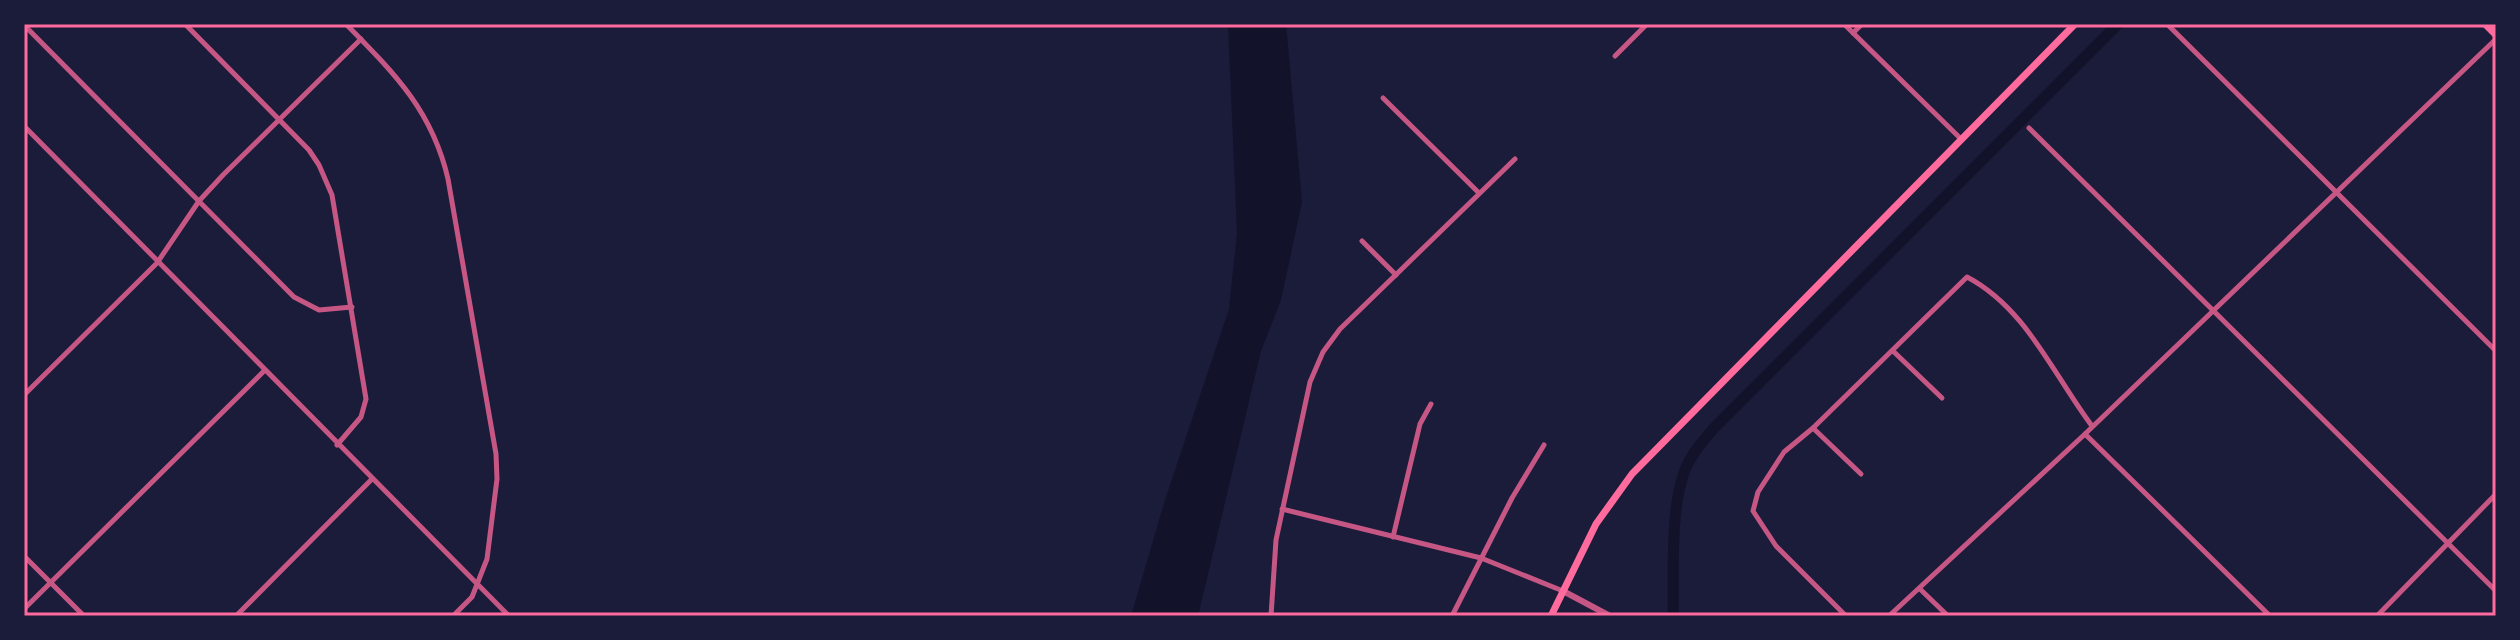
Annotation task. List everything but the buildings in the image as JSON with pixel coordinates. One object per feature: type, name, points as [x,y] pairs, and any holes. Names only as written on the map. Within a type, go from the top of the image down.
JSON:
[{"type":"main road","points":[[1551,616],[1596,524],[1632,474],[2075,24]]},
{"type":"main road","points":[[2485,24],[2496,37]]},
{"type":"street","points":[[185,24],[309,150],[327,181],[336,210],[366,399],[361,417],[337,445]]},
{"type":"street","points":[[346,24],[417,101],[436,139],[448,179],[496,454],[497,479],[487,559],[472,597],[453,616]]},
{"type":"street","points":[[1615,56],[1647,24]]},
{"type":"street","points":[[1844,24],[1962,140]]},
{"type":"street","points":[[1853,33],[1862,24]]},
{"type":"street","points":[[2167,24],[2496,351]]},
{"type":"street","points":[[24,25],[301,302],[319,310],[352,307]]},
{"type":"street","points":[[1889,616],[2215,310],[2496,37]]},
{"type":"street","points":[[24,395],[157,263],[199,201],[361,39]]},
{"type":"street","points":[[1383,98],[1479,193]]},
{"type":"street","points":[[24,126],[371,480],[509,616]]},
{"type":"street","points":[[2029,128],[2496,591]]},
{"type":"street","points":[[1271,616],[1276,540],[1282,509],[1316,367],[1330,340],[1515,159]]},
{"type":"street","points":[[1362,241],[1396,275]]},
{"type":"street","points":[[1846,616],[1776,546],[1753,511],[1758,492],[1784,452],[1813,428],[1967,277],[1987,287],[2034,335],[2066,391],[2092,426]]},
{"type":"street","points":[[1893,351],[1942,398]]},
{"type":"street","points":[[24,609],[264,371]]},
{"type":"street","points":[[1393,537],[1420,424],[1431,404]]},
{"type":"street","points":[[1813,428],[1861,474]]},
{"type":"street","points":[[2085,434],[2270,616]]},
{"type":"street","points":[[1452,616],[1512,498],[1544,445]]},
{"type":"street","points":[[236,616],[371,480]]},
{"type":"street","points":[[2377,616],[2496,494]]},
{"type":"street","points":[[1282,509],[1481,558],[1563,591],[1610,616]]},
{"type":"street","points":[[24,556],[84,616]]},
{"type":"street","points":[[1920,589],[1948,616]]},
{"type":"shaded area","points":[[1228,24],[1286,24],[1302,202],[1281,300],[1261,351],[1198,616],[1131,616],[1165,500],[1229,309],[1237,233]]},
{"type":"waterway","points":[[1673,616],[1677,506],[1684,473],[1697,448],[2118,24]]}]
